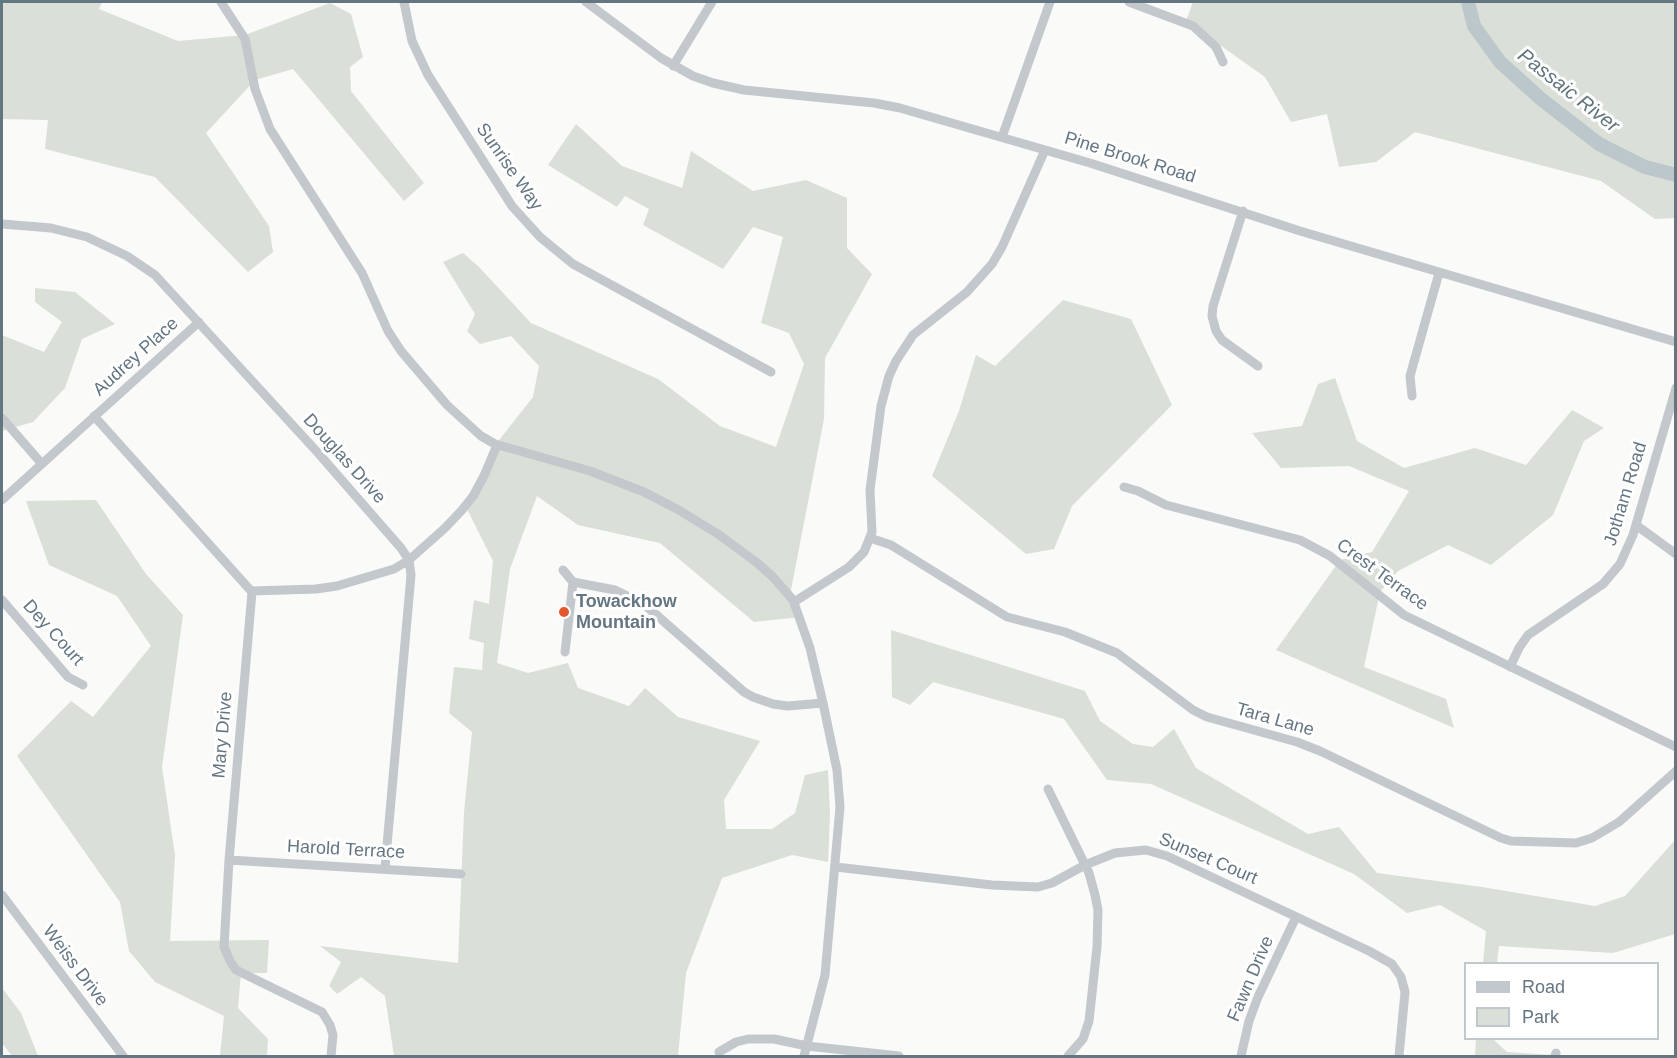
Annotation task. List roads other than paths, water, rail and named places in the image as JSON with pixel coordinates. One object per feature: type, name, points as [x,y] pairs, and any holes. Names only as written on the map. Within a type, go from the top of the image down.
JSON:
[{"type":"street","points":[[221,2],[245,39],[258,100],[270,129],[362,273],[388,331],[401,351],[447,405],[481,436],[497,445],[590,471],[644,492],[677,509],[718,534],[756,562],[783,587],[794,602],[810,648],[839,786],[836,867],[825,975],[804,1056]]},
{"type":"street","name":"Sunrise Way","points":[[404,2],[412,41],[428,75],[512,206],[540,237],[573,264],[771,372]]},
{"type":"street","name":"Pine Brook Road","points":[[586,2],[673,66],[693,76],[728,87],[874,103],[900,108],[1046,150],[1439,273],[1676,342]]},
{"type":"street","points":[[673,66],[712,2]]},
{"type":"street","points":[[1002,137],[1050,2]]},
{"type":"street","points":[[1129,2],[1193,26],[1210,39],[1223,62]]},
{"type":"street","points":[[794,602],[849,567],[864,552],[873,522],[870,490],[881,406],[889,376],[913,335],[967,292],[992,264],[1046,150]]},
{"type":"street","points":[[1242,211],[1212,316],[1216,331],[1222,339],[1258,366]]},
{"type":"street","name":"Douglas Drive","points":[[2,224],[70,232],[108,246],[155,275],[371,514],[409,560]]},
{"type":"street","points":[[1413,396],[1410,376],[1439,273]]},
{"type":"street","name":"Audrey Place","points":[[2,500],[199,322]]},
{"type":"street","name":"Jotham Road","points":[[1510,667],[1528,635],[1603,584],[1611,577],[1625,555],[1676,388]]},
{"type":"street","points":[[94,416],[251,591],[337,586],[394,569],[409,560],[462,510],[484,476],[497,445]]},
{"type":"street","points":[[2,418],[42,464]]},
{"type":"street","name":"Crest Terrace","points":[[1125,487],[1166,505],[1300,540],[1330,556],[1404,615],[1676,747]]},
{"type":"street","points":[[1636,525],[1676,554]]},
{"type":"street","name":"Tara Lane","points":[[870,538],[891,544],[1007,617],[1065,632],[1117,653],[1192,710],[1207,717],[1297,741],[1511,840],[1576,843],[1592,838],[1619,822],[1676,771]]},
{"type":"street","points":[[385,868],[411,575],[409,560]]},
{"type":"street","points":[[563,570],[573,582],[615,590],[644,604],[744,692],[753,697],[788,706],[823,703]]},
{"type":"street","points":[[565,652],[573,582]]},
{"type":"street","name":"Mary Drive","points":[[251,591],[223,936],[224,947],[236,970],[322,1012],[333,1035],[332,1056]]},
{"type":"street","name":"Dey Court","points":[[2,600],[68,677],[83,685]]},
{"type":"street","points":[[1048,789],[1085,864],[1095,895],[1099,928],[1089,1021],[1083,1039],[1068,1056]]},
{"type":"street","name":"Sunset Court","points":[[836,867],[992,885],[1038,887],[1052,883],[1085,864],[1125,850],[1156,852],[1388,960],[1396,968],[1405,992],[1399,1056]]},
{"type":"street","name":"Harold Terrace","points":[[229,860],[461,874]]},
{"type":"street","name":"Weiss Drive","points":[[2,895],[123,1056]]},
{"type":"street","name":"Fawn Drive","points":[[1241,1056],[1255,1005],[1296,917]]},
{"type":"street","points":[[719,1052],[736,1042],[748,1039],[775,1039],[807,1046],[899,1056]]},
{"type":"waterway","name":"Passaic River","points":[[1468,2],[1474,26],[1500,62],[1541,99],[1599,144],[1645,167],[1676,175]]},
{"type":"place","name":"Towackhow Mountain","points":[[564,612]]}]
